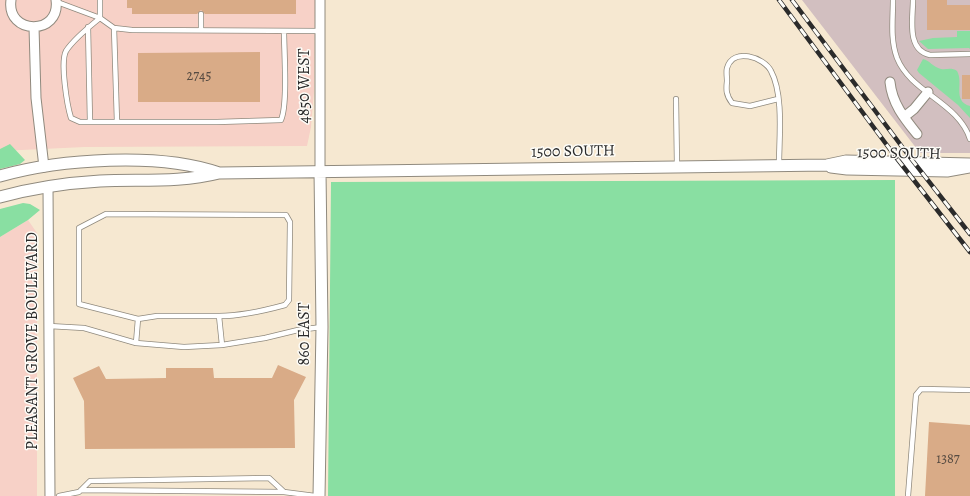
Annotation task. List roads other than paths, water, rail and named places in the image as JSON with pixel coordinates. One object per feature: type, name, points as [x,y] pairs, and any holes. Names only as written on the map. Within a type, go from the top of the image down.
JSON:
[{"type":"street","points":[[11,0],[11,8],[16,18],[24,25],[34,27],[49,22],[55,13],[56,1]]},
{"type":"street","name":"4850 WEST","points":[[320,0],[320,171]]},
{"type":"street","points":[[34,27],[36,98],[44,167]]},
{"type":"street","points":[[890,82],[894,101],[917,134]]},
{"type":"street","points":[[904,117],[914,109],[928,92]]},
{"type":"street","points":[[0,176],[44,167],[98,162],[171,161],[194,165],[218,173]]},
{"type":"street","name":"1500 SOUTH","points":[[320,171],[779,165],[827,165],[847,169],[946,171],[970,165]]},
{"type":"street","points":[[0,197],[48,186],[100,181],[187,179],[218,173],[320,171]]},
{"type":"street","name":"860 EAST","points":[[319,496],[322,327],[320,171]]},
{"type":"street","name":"PLEASANT GROVE BOULEVARD","points":[[48,186],[50,496]]},
{"type":"lane","points":[[100,0],[100,18]]},
{"type":"lane","points":[[893,0],[893,44],[904,69],[928,92],[955,114],[964,125],[970,139]]},
{"type":"lane","points":[[913,0],[913,40],[916,47],[925,54],[970,54]]},
{"type":"lane","points":[[56,1],[100,18],[114,28],[132,30],[320,31]]},
{"type":"lane","points":[[201,14],[201,30]]},
{"type":"lane","points":[[100,18],[88,27],[66,51],[64,70],[71,118],[80,122],[281,120],[284,115],[284,30]]},
{"type":"lane","points":[[88,27],[90,122]]},
{"type":"lane","points":[[114,28],[117,122]]},
{"type":"lane","points":[[778,98],[750,106],[732,103],[726,95],[727,68],[731,62],[738,57],[745,56],[757,58],[771,71],[778,98],[779,165]]},
{"type":"lane","points":[[676,99],[677,166]]},
{"type":"lane","points":[[106,214],[286,215],[290,222],[289,300],[285,305],[263,312],[235,316],[219,316],[157,316],[138,319],[79,304],[79,228],[106,214]]},
{"type":"lane","points":[[219,316],[222,345]]},
{"type":"lane","points":[[136,343],[138,319]]},
{"type":"lane","points":[[49,326],[84,328],[136,343],[184,347],[222,345],[265,338],[298,330],[322,327]]},
{"type":"lane","points":[[908,496],[916,395],[921,389],[970,390]]},
{"type":"lane","points":[[59,496],[79,492],[90,481],[269,478],[284,492]]},
{"type":"lane","points":[[81,490],[284,492],[314,496]]},
{"type":"railway","points":[[779,0],[895,156],[970,252]]},
{"type":"railway","points":[[792,0],[909,156],[970,234]]}]
